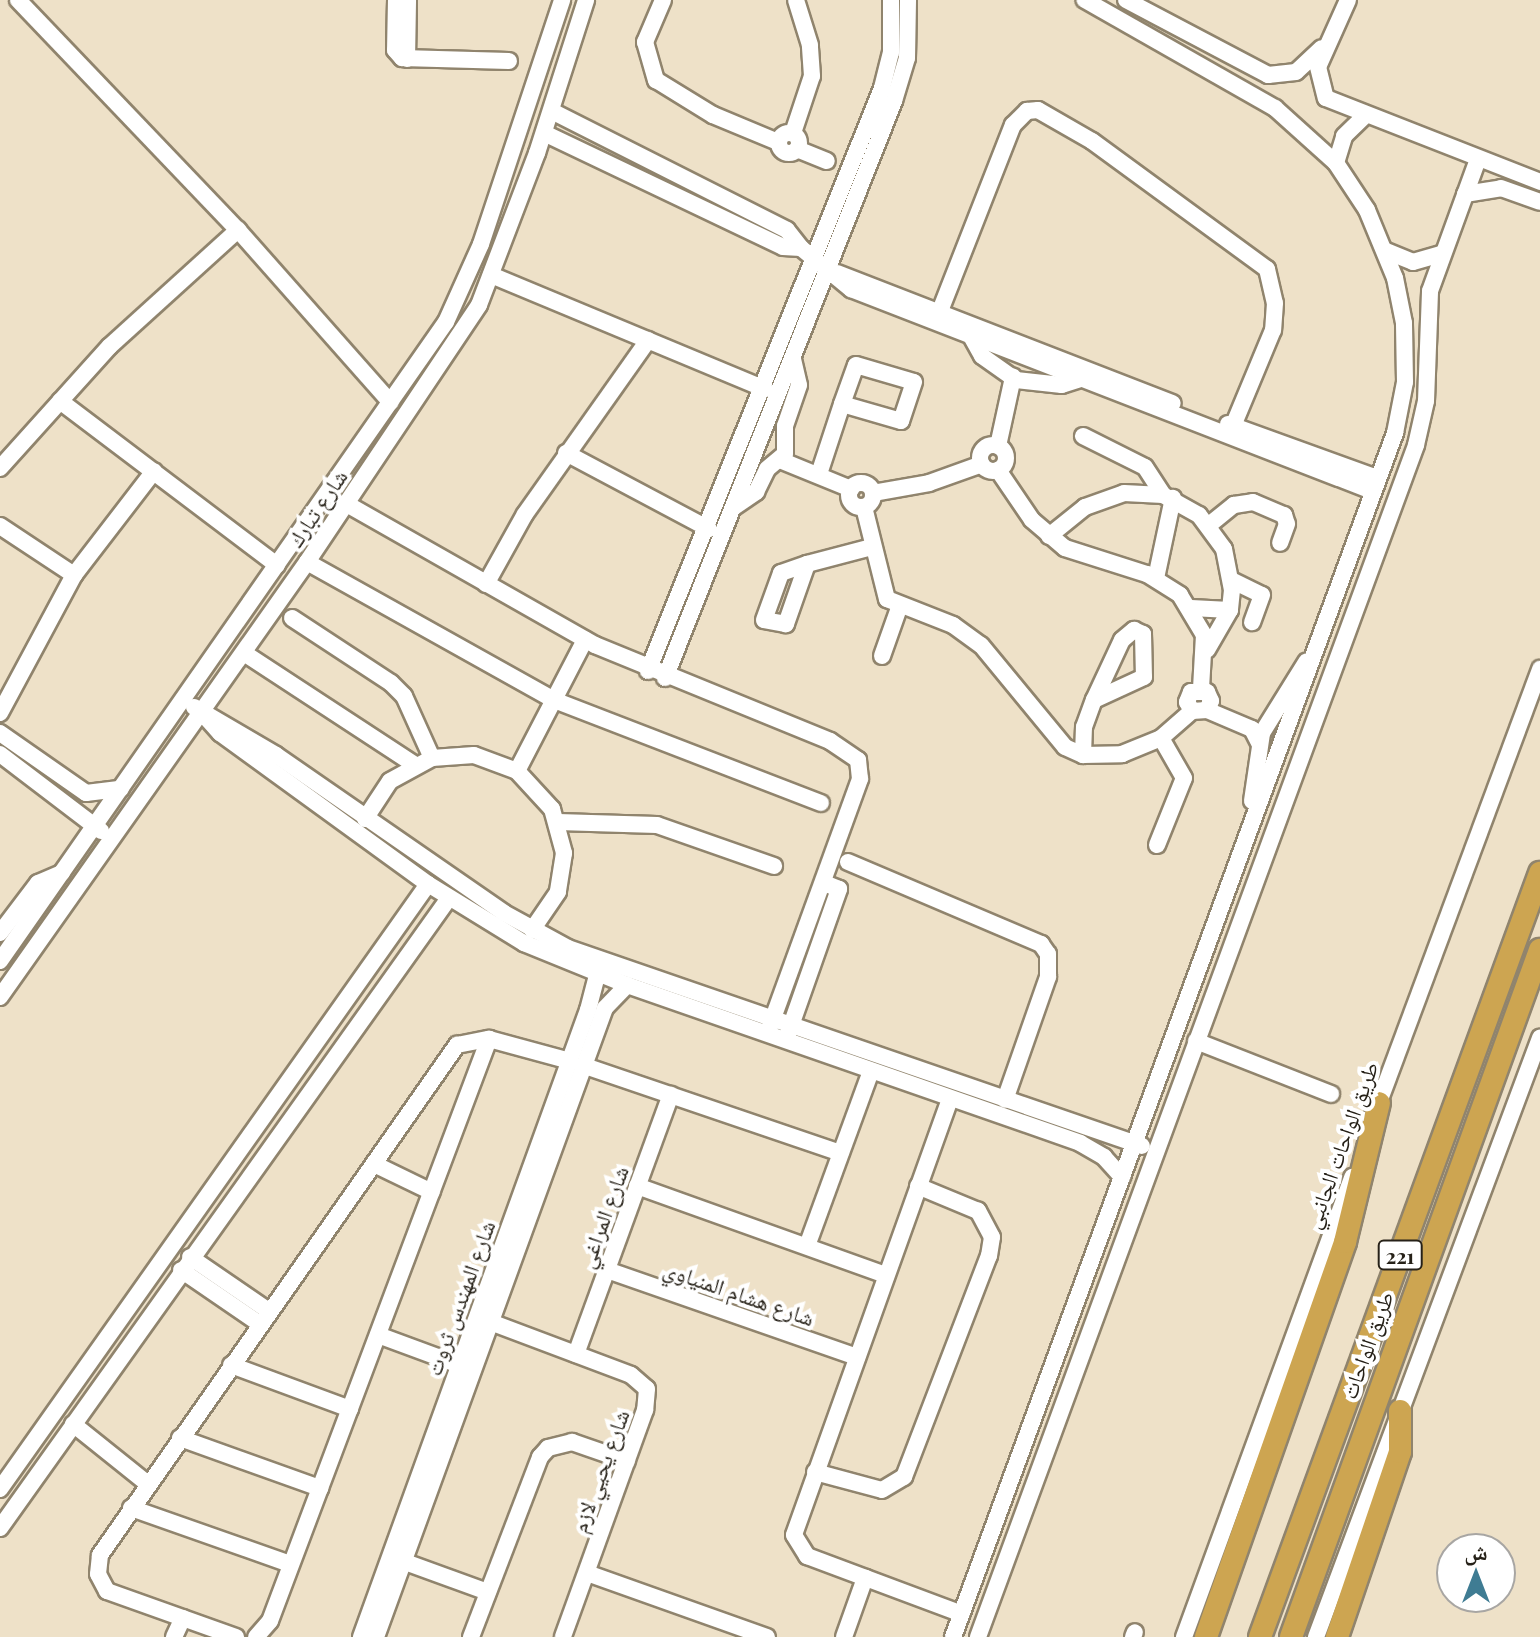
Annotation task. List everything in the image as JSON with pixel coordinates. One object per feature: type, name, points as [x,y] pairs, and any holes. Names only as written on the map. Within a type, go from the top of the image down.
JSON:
[{"type":"highway","name":"طريق الواحات","points":[[1260,1637],[1540,873]]},
{"type":"highway","name":"طريق الواحات","points":[[1291,1637],[1540,950]]},
{"type":"highway","points":[[1206,1637],[1349,1230],[1379,1103]]},
{"type":"highway","points":[[1337,1637],[1400,1452],[1400,1411]]},
{"type":"street","points":[[18,0],[238,230],[390,402]]},
{"type":"street","points":[[396,0],[395,50],[407,59],[509,61]]},
{"type":"street","points":[[407,59],[408,0]]},
{"type":"street","name":"شارع تبارك","points":[[0,997],[244,653],[443,363],[491,275],[505,241],[544,133],[586,0]]},
{"type":"street","points":[[663,0],[645,42],[656,80],[713,115],[789,141],[827,161]]},
{"type":"street","points":[[789,141],[812,76],[810,45],[796,0]]},
{"type":"street","points":[[665,678],[734,507],[763,414],[765,389],[807,253],[882,88],[891,53],[891,0]]},
{"type":"street","points":[[648,671],[709,529],[763,414],[793,359],[829,271],[902,80],[908,0]]},
{"type":"street","points":[[953,1637],[1401,412],[1405,341],[1386,251],[1336,163],[1275,108],[1085,0]]},
{"type":"street","points":[[1126,0],[1268,75],[1296,72],[1323,47]]},
{"type":"street","points":[[1348,0],[1323,47],[1317,75],[1321,91],[1332,103],[1540,182]]},
{"type":"street","points":[[560,7],[579,22]]},
{"type":"street","name":"شارع تبارك","points":[[0,961],[446,322],[485,233],[560,7]]},
{"type":"street","points":[[940,311],[1013,125],[1027,111],[1038,110],[1092,141],[1267,269],[1274,292],[1273,330],[1233,426]]},
{"type":"street","points":[[551,111],[783,247],[807,253],[851,289],[1080,379],[1375,484]]},
{"type":"street","points":[[1336,163],[1344,136],[1364,117]]},
{"type":"street","points":[[544,133],[708,201]]},
{"type":"street","points":[[514,145],[537,153]]},
{"type":"street","points":[[978,1637],[1416,445],[1426,401],[1427,306],[1441,254],[1478,159]]},
{"type":"street","points":[[1465,194],[1501,188],[1540,202]]},
{"type":"street","points":[[0,468],[165,293],[238,230]]},
{"type":"street","points":[[485,233],[505,241]]},
{"type":"street","points":[[1386,251],[1413,262],[1441,254]]},
{"type":"street","points":[[829,271],[940,311],[1233,426],[1268,444]]},
{"type":"street","points":[[491,275],[765,389]]},
{"type":"street","points":[[971,336],[982,356],[1019,380],[1062,385],[1080,379]]},
{"type":"street","points":[[1405,341],[1426,339]]},
{"type":"street","points":[[486,584],[566,453],[648,340]]},
{"type":"street","points":[[734,507],[754,494],[770,465],[783,453],[785,426],[799,385],[793,359]]},
{"type":"street","points":[[812,471],[859,364],[914,382],[901,421],[842,404]]},
{"type":"street","points":[[868,500],[990,467],[1006,459],[998,446],[1019,380]]},
{"type":"street","points":[[60,401],[277,565]]},
{"type":"street","points":[[1083,436],[1145,467],[1168,496],[1209,525],[1224,549],[1231,580],[1230,610],[1207,650]]},
{"type":"street","points":[[566,453],[709,529]]},
{"type":"street","points":[[783,453],[851,489],[863,484],[882,590],[899,608],[968,634],[1001,665],[1052,737],[1083,755],[1122,754],[1161,738],[1203,703],[1207,650],[1191,608],[1156,578],[1083,557],[1049,536],[990,467]]},
{"type":"street","points":[[0,713],[74,575],[154,471]]},
{"type":"street","points":[[1049,536],[1102,498],[1168,496]]},
{"type":"street","points":[[1156,578],[1168,496]]},
{"type":"street","points":[[1209,525],[1234,505],[1253,502],[1286,519],[1280,543]]},
{"type":"street","points":[[345,503],[486,584],[572,625],[585,640],[648,671],[830,741],[858,760],[860,779],[788,1033]]},
{"type":"street","points":[[0,526],[74,575]]},
{"type":"street","points":[[807,564],[872,547]]},
{"type":"street","points":[[307,562],[554,700],[821,803]]},
{"type":"street","points":[[1231,580],[1262,595],[1252,622]]},
{"type":"street","points":[[258,595],[276,607]]},
{"type":"street","points":[[882,656],[899,608]]},
{"type":"street","points":[[1191,608],[1230,610]]},
{"type":"street","points":[[292,618],[391,683],[404,696],[432,758]]},
{"type":"street","points":[[517,771],[585,640]]},
{"type":"street","points":[[1251,825],[1259,743],[1271,716],[1316,648]]},
{"type":"street","points":[[244,653],[415,765]]},
{"type":"street","name":"طريق الواحات الجانبي","points":[[1184,1637],[1540,669]]},
{"type":"street","points":[[184,700],[225,721],[532,930],[627,985],[770,1027]]},
{"type":"street","points":[[1083,755],[1082,736],[1094,700]]},
{"type":"street","points":[[1203,703],[1256,720],[1271,716]]},
{"type":"street","points":[[1203,703],[1252,729],[1259,743]]},
{"type":"street","points":[[201,711],[220,733],[428,884],[524,943],[788,1033],[1155,1150]]},
{"type":"street","points":[[0,733],[86,793],[121,789]]},
{"type":"street","points":[[1157,845],[1184,778],[1161,738]]},
{"type":"street","points":[[0,754],[110,838]]},
{"type":"street","points":[[365,819],[380,792],[415,765],[432,758],[474,755],[517,771],[545,797],[558,822],[564,853],[561,881],[548,912],[532,930]]},
{"type":"street","points":[[558,822],[657,825],[774,866]]},
{"type":"street","points":[[848,862],[1041,944],[1048,954],[1048,977],[1005,1100]]},
{"type":"street","points":[[0,933],[38,883],[62,873]]},
{"type":"street","points":[[0,1489],[428,884]]},
{"type":"street","points":[[770,1027],[832,886]]},
{"type":"street","points":[[0,1528],[185,1263],[449,898]]},
{"type":"street","points":[[1209,934],[1233,941]]},
{"type":"street","name":"شارع المهندس ثروت","points":[[376,1637],[405,1562],[477,1341],[598,1005],[599,968]]},
{"type":"street","name":"شارع المهندس ثروت","points":[[598,1005],[627,985]]},
{"type":"street","points":[[788,1033],[871,1071],[1080,1143],[1104,1157],[1122,1177]]},
{"type":"street","points":[[1316,1637],[1540,1038]]},
{"type":"street","points":[[256,1637],[270,1621],[489,1039]]},
{"type":"street","points":[[236,1637],[107,1591],[102,1583],[100,1555],[449,1053],[467,1040],[489,1039],[577,1063],[841,1153]]},
{"type":"street","points":[[1196,1041],[1331,1094]]},
{"type":"street","name":"شارع المهندس ثروت","points":[[361,1637],[459,1365],[493,1323],[577,1063]]},
{"type":"street","points":[[807,1246],[871,1071]]},
{"type":"street","name":"شارع المراغي","points":[[576,1354],[671,1095]]},
{"type":"street","points":[[950,1099],[815,1472],[796,1527],[795,1544],[807,1556],[962,1614]]},
{"type":"street","points":[[374,1164],[432,1192]]},
{"type":"street","points":[[637,1186],[886,1275]]},
{"type":"street","points":[[815,1472],[882,1490],[904,1477],[989,1256],[990,1227],[978,1211],[918,1186]]},
{"type":"street","points":[[185,1263],[264,1318]]},
{"type":"street","name":"شارع هشام المنياوي","points":[[607,1270],[857,1357]]},
{"type":"street","name":"شارع يحيي لازم","points":[[493,1323],[631,1375],[647,1389],[648,1400],[563,1637]]},
{"type":"street","points":[[378,1335],[459,1365]]},
{"type":"street","points":[[91,1360],[109,1374]]},
{"type":"street","points":[[1053,1361],[1077,1370]]},
{"type":"street","points":[[231,1365],[350,1409]]},
{"type":"street","points":[[73,1424],[148,1484]]},
{"type":"street","points":[[180,1438],[320,1488]]},
{"type":"street","points":[[471,1637],[535,1468],[548,1448],[572,1442],[627,1461]]},
{"type":"street","points":[[131,1508],[290,1564]]},
{"type":"street","points":[[405,1562],[488,1592]]},
{"type":"street","points":[[587,1573],[767,1637]]},
{"type":"street","points":[[844,1637],[865,1578]]},
{"type":"street","points":[[174,1637],[183,1618]]}]
